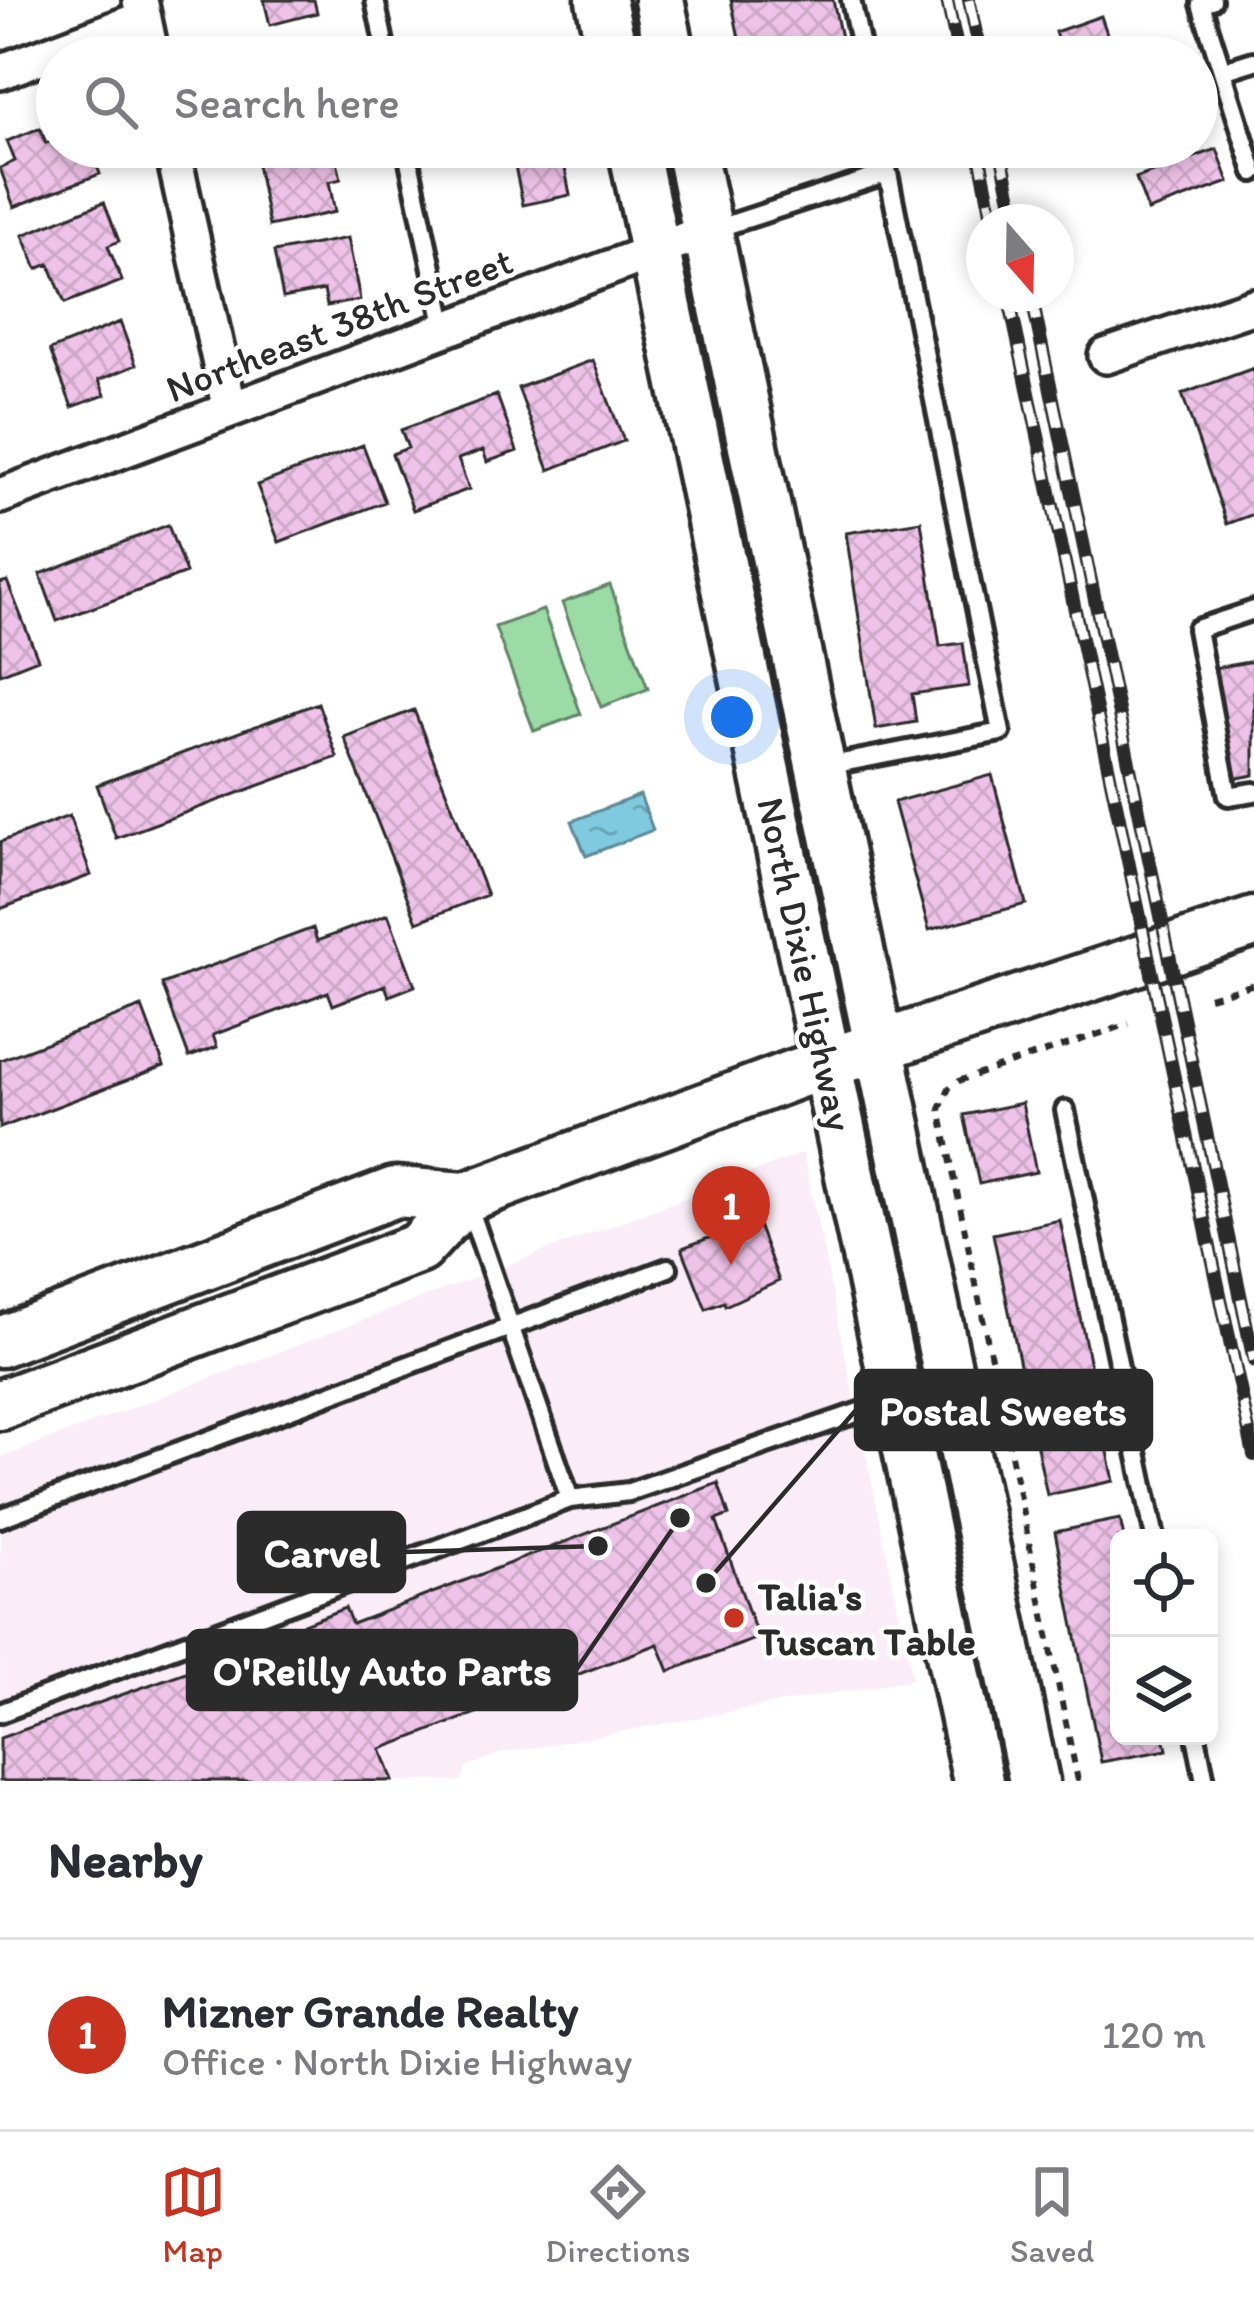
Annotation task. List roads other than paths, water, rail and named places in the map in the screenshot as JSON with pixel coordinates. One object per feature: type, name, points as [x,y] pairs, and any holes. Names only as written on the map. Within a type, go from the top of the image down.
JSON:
[{"type":"main road","points":[[601,0],[609,36]]},
{"type":"main road","points":[[659,0],[667,36]]},
{"type":"main road","name":"North Dixie Highway","points":[[637,168],[978,1781]]},
{"type":"main road","name":"North Dixie Highway","points":[[694,168],[1034,1781]]},
{"type":"main road","points":[[0,1342],[395,1192],[466,1197],[827,1064],[1254,922]]},
{"type":"main road","points":[[0,1405],[419,1248],[466,1197]]},
{"type":"street","points":[[81,36],[142,9]]},
{"type":"street","points":[[0,72],[36,56]]},
{"type":"street","points":[[177,168],[230,410]]},
{"type":"street","name":"Northeast 38th Street","points":[[0,496],[708,231]]},
{"type":"street","points":[[1106,356],[1254,307]]},
{"type":"lane","points":[[375,0],[383,36]]},
{"type":"lane","points":[[851,0],[859,36]]},
{"type":"lane","points":[[1211,36],[1201,4],[1212,0]]},
{"type":"lane","points":[[1218,58],[1250,146],[1254,172]]},
{"type":"lane","points":[[1222,71],[1254,61]]},
{"type":"lane","points":[[410,168],[445,329]]},
{"type":"lane","points":[[820,767],[1001,732],[887,168]]},
{"type":"lane","points":[[708,231],[888,173]]},
{"type":"lane","points":[[1254,610],[1197,629],[1228,796],[1254,792]]},
{"type":"lane","points":[[1065,1110],[1152,1529]]},
{"type":"lane","points":[[466,1197],[570,1499]]},
{"type":"lane","points":[[0,1518],[668,1268]]},
{"type":"lane","points":[[0,1713],[570,1499],[645,1487],[898,1399]]},
{"type":"lane","points":[[1198,1745],[1205,1781]]},
{"type":"water","points":[[640,795],[653,830],[586,856],[572,821]]},
{"type":"railway","points":[[947,0],[955,36]]},
{"type":"railway","points":[[969,0],[977,36]]},
{"type":"railway","points":[[982,168],[989,204]]},
{"type":"railway","points":[[1004,168],[1012,204]]},
{"type":"railway","points":[[1012,312],[1254,1455]]},
{"type":"railway","points":[[1035,312],[1254,1361]]},
{"type":"place","name":"Mizner Grande Realty","points":[[731,1265]]},
{"type":"place","name":"O'Reilly Auto Parts","points":[[680,1518]]},
{"type":"place","name":"Carvel","points":[[598,1546]]},
{"type":"place","name":"Postal Sweets","points":[[706,1583]]},
{"type":"place","name":"Talia's Tuscan Table","points":[[734,1618]]}]
